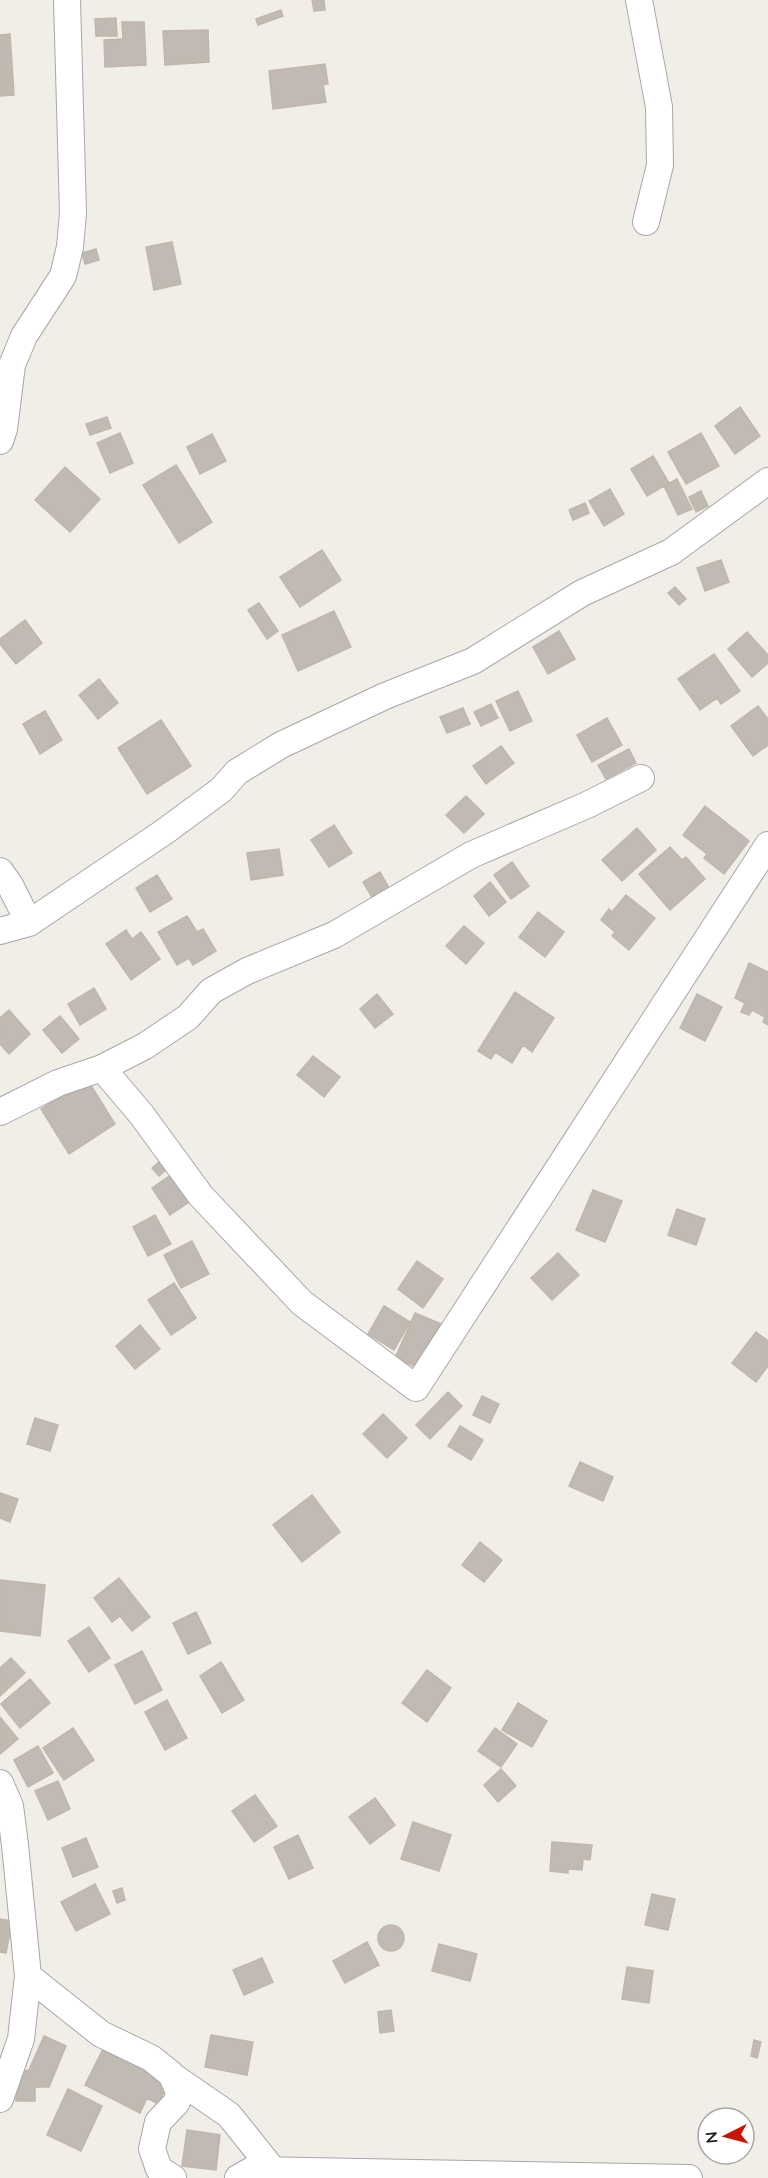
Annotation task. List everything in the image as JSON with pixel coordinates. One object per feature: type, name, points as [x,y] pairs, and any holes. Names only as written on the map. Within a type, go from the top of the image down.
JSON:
[{"type":"street","points":[[0,441],[4,429],[12,365],[24,336],[63,276],[70,247],[73,213],[68,0]]},
{"type":"street","points":[[639,0],[659,107],[660,165],[646,222]]},
{"type":"street","points":[[0,931],[29,923],[164,832],[221,790],[237,772],[256,763],[282,745],[385,696],[474,661],[582,593],[671,552],[768,481]]},
{"type":"street","points":[[0,1112],[58,1083],[102,1068],[146,1046],[188,1017],[211,991],[247,971],[334,935],[471,855],[587,805],[641,778]]},
{"type":"street","points":[[102,1068],[141,1114],[201,1196],[302,1303],[416,1388],[768,846]]},
{"type":"street","points":[[0,871],[10,885],[29,923]]},
{"type":"street","points":[[0,1783],[10,1806],[28,1976],[21,2039],[0,2099]]},
{"type":"street","points":[[28,1976],[101,2034],[151,2058],[171,2075],[229,2115],[273,2170]]},
{"type":"street","points":[[171,2075],[179,2092],[177,2102],[158,2122],[152,2148],[159,2169],[173,2178]]},
{"type":"street","points":[[238,2178],[252,2170],[689,2178]]},
{"type":"building","points":[[312,0],[324,0],[325,10],[314,11]]},
{"type":"building","points":[[281,10],[283,16],[258,25],[256,19]]},
{"type":"building","points":[[116,18],[117,36],[96,36],[95,19]]},
{"type":"building","points":[[122,22],[144,22],[146,65],[105,67],[104,40],[123,39]]},
{"type":"building","points":[[208,30],[209,62],[165,65],[163,31]]},
{"type":"building","points":[[10,34],[14,95],[0,96],[0,35]]},
{"type":"building","points":[[325,64],[328,84],[323,85],[326,102],[273,109],[269,71]]},
{"type":"building","points":[[172,242],[181,284],[154,290],[146,247]]},
{"type":"building","points":[[96,249],[99,260],[85,264],[82,253]]},
{"type":"building","points":[[740,407],[760,436],[735,454],[715,426]]},
{"type":"building","points":[[107,417],[111,428],[90,435],[86,424]]},
{"type":"building","points":[[120,433],[133,463],[110,473],[97,443]]},
{"type":"building","points":[[701,433],[719,466],[686,484],[668,452]]},
{"type":"building","points":[[212,434],[226,461],[200,474],[187,447]]},
{"type":"building","points":[[653,456],[669,483],[647,496],[631,469]]},
{"type":"building","points":[[176,465],[212,522],[179,543],[143,485]]},
{"type":"building","points":[[65,467],[100,499],[70,532],[35,500]]},
{"type":"building","points":[[677,479],[692,509],[678,515],[664,486]]},
{"type":"building","points":[[610,489],[624,514],[604,526],[589,501]]},
{"type":"building","points":[[701,491],[708,506],[696,512],[689,497]]},
{"type":"building","points":[[585,503],[589,513],[573,520],[569,510]]},
{"type":"building","points":[[322,550],[341,580],[300,607],[280,577]]},
{"type":"building","points":[[721,560],[729,582],[705,591],[697,568]]},
{"type":"building","points":[[675,587],[686,599],[679,605],[668,593]]},
{"type":"building","points":[[259,603],[278,631],[267,639],[248,610]]},
{"type":"building","points":[[334,611],[351,647],[298,671],[282,635]]},
{"type":"building","points":[[25,620],[42,643],[16,664],[0,644],[0,639]]},
{"type":"building","points":[[559,631],[575,659],[548,674],[533,647]]},
{"type":"building","points":[[747,632],[768,655],[768,663],[752,677],[728,649]]},
{"type":"building","points":[[714,654],[740,691],[721,704],[717,698],[700,710],[678,679]]},
{"type":"building","points":[[99,679],[118,703],[98,719],[79,695]]},
{"type":"building","points":[[518,691],[532,721],[510,731],[496,701]]},
{"type":"building","points":[[491,704],[498,718],[481,726],[474,712]]},
{"type":"building","points":[[758,706],[768,719],[768,745],[753,756],[731,726]]},
{"type":"building","points":[[463,708],[470,724],[447,733],[440,717]]},
{"type":"building","points":[[45,711],[62,740],[40,754],[23,724]]},
{"type":"building","points":[[607,718],[622,745],[592,762],[577,735]]},
{"type":"building","points":[[161,720],[191,766],[147,794],[118,748]]},
{"type":"building","points":[[501,746],[514,763],[486,784],[473,766]]},
{"type":"building","points":[[629,749],[636,763],[606,779],[598,765]]},
{"type":"building","points":[[466,796],[484,814],[464,833],[446,815]]},
{"type":"building","points":[[705,806],[749,841],[724,874],[704,858],[707,854],[683,835]]},
{"type":"building","points":[[334,825],[352,853],[329,867],[311,840]]},
{"type":"building","points":[[637,828],[656,850],[622,881],[602,860]]},
{"type":"building","points":[[670,847],[682,860],[686,857],[705,879],[670,910],[639,874]]},
{"type":"building","points":[[279,849],[283,875],[251,880],[247,853]]},
{"type":"building","points":[[512,862],[529,886],[511,899],[494,875]]},
{"type":"building","points":[[380,872],[393,895],[376,904],[363,882]]},
{"type":"building","points":[[157,875],[172,899],[150,912],[136,888]]},
{"type":"building","points":[[490,882],[506,902],[489,916],[474,896]]},
{"type":"building","points":[[626,895],[655,918],[629,950],[612,936],[615,932],[601,920],[609,909],[612,912]]},
{"type":"building","points":[[538,912],[564,932],[545,957],[519,937]]},
{"type":"building","points":[[187,916],[197,932],[203,929],[216,951],[193,965],[189,958],[177,965],[158,932]]},
{"type":"building","points":[[464,926],[484,943],[466,964],[446,946]]},
{"type":"building","points":[[126,930],[132,939],[141,932],[160,959],[131,980],[106,944]]},
{"type":"building","points":[[749,963],[768,972],[768,1025],[763,1022],[765,1017],[752,1010],[749,1015],[741,1012],[745,1003],[735,998]]},
{"type":"building","points":[[94,988],[106,1009],[80,1025],[68,1004]]},
{"type":"building","points":[[515,992],[554,1018],[532,1052],[523,1045],[512,1063],[495,1052],[491,1059],[478,1051]]},
{"type":"building","points":[[377,994],[393,1014],[375,1028],[360,1009]]},
{"type":"building","points":[[697,994],[722,1007],[705,1041],[680,1028]]},
{"type":"building","points":[[9,1010],[30,1034],[9,1054],[0,1044],[0,1018]]},
{"type":"building","points":[[60,1016],[79,1039],[62,1053],[43,1030]]},
{"type":"building","points":[[313,1056],[340,1077],[324,1097],[297,1075]]},
{"type":"building","points":[[87,1079],[115,1124],[69,1154],[41,1109]]},
{"type":"building","points":[[160,1161],[167,1169],[159,1176],[152,1168]]},
{"type":"building","points":[[171,1175],[189,1202],[170,1215],[152,1188]]},
{"type":"building","points":[[593,1190],[622,1201],[605,1242],[576,1230]]},
{"type":"building","points":[[677,1209],[705,1219],[696,1245],[668,1235]]},
{"type":"building","points":[[155,1215],[171,1244],[148,1256],[133,1227]]},
{"type":"building","points":[[192,1241],[209,1274],[181,1288],[164,1255]]},
{"type":"building","points":[[558,1253],[579,1275],[552,1300],[531,1278]]},
{"type":"building","points":[[417,1261],[443,1279],[423,1308],[398,1289]]},
{"type":"building","points":[[174,1283],[196,1318],[171,1335],[148,1300]]},
{"type":"building","points":[[384,1306],[410,1322],[394,1350],[368,1334]]},
{"type":"building","points":[[415,1313],[441,1324],[421,1369],[395,1358]]},
{"type":"building","points":[[140,1325],[160,1349],[135,1369],[116,1346]]},
{"type":"building","points":[[756,1332],[768,1341],[768,1366],[756,1382],[732,1363]]},
{"type":"building","points":[[448,1392],[462,1406],[430,1439],[416,1425]]},
{"type":"building","points":[[482,1396],[499,1404],[490,1423],[473,1415]]},
{"type":"building","points":[[383,1414],[407,1438],[387,1458],[363,1434]]},
{"type":"building","points":[[35,1418],[58,1425],[50,1451],[27,1444]]},
{"type":"building","points":[[460,1426],[483,1440],[471,1460],[448,1446]]},
{"type":"building","points":[[580,1462],[613,1477],[603,1501],[569,1486]]},
{"type":"building","points":[[0,1493],[18,1499],[10,1522],[0,1518]]},
{"type":"building","points":[[312,1495],[340,1532],[302,1562],[273,1525]]},
{"type":"building","points":[[480,1542],[502,1560],[484,1582],[462,1565]]},
{"type":"building","points":[[119,1578],[150,1617],[132,1631],[120,1616],[112,1622],[94,1598]]},
{"type":"building","points":[[0,1580],[45,1585],[40,1636],[0,1631]]},
{"type":"building","points":[[196,1612],[211,1643],[188,1654],[173,1623]]},
{"type":"building","points":[[89,1627],[110,1658],[89,1672],[68,1641]]},
{"type":"building","points":[[142,1651],[162,1690],[135,1704],[115,1665]]},
{"type":"building","points":[[11,1658],[25,1673],[0,1696],[0,1668]]},
{"type":"building","points":[[221,1662],[244,1700],[222,1713],[200,1676]]},
{"type":"building","points":[[427,1670],[451,1688],[427,1722],[402,1703]]},
{"type":"building","points":[[30,1679],[50,1703],[20,1728],[1,1704]]},
{"type":"building","points":[[167,1700],[187,1738],[165,1750],[145,1712]]},
{"type":"building","points":[[518,1703],[547,1721],[532,1747],[502,1730]]},
{"type":"building","points":[[0,1717],[18,1739],[0,1754]]},
{"type":"building","points":[[73,1728],[94,1760],[64,1780],[43,1748]]},
{"type":"building","points":[[495,1728],[517,1744],[501,1767],[478,1751]]},
{"type":"building","points":[[38,1746],[53,1773],[28,1787],[14,1760]]},
{"type":"building","points":[[501,1769],[516,1786],[498,1802],[484,1785]]},
{"type":"building","points":[[58,1781],[70,1809],[48,1820],[35,1791]]},
{"type":"building","points":[[255,1795],[277,1826],[254,1842],[232,1811]]},
{"type":"building","points":[[375,1798],[395,1825],[370,1844],[349,1817]]},
{"type":"building","points":[[413,1822],[451,1835],[439,1871],[401,1859]]},
{"type":"building","points":[[298,1835],[313,1868],[289,1879],[274,1847]]},
{"type":"building","points":[[86,1838],[98,1867],[73,1877],[62,1848]]},
{"type":"building","points":[[552,1842],[592,1845],[590,1860],[583,1859],[582,1870],[568,1869],[568,1873],[550,1871]]},
{"type":"building","points":[[95,1884],[110,1914],[76,1931],[61,1902]]},
{"type":"building","points":[[122,1888],[125,1900],[117,1903],[113,1891]]},
{"type":"building","points":[[652,1894],[675,1899],[668,1930],[645,1925]]},
{"type":"building","points":[[0,1919],[12,1921],[6,1953],[0,1952]]},
{"type":"building","points":[[391,1925],[400,1929],[404,1938],[400,1947],[391,1951],[382,1947],[378,1938],[382,1929]]},
{"type":"building","points":[[367,1942],[379,1965],[345,1983],[333,1961]]},
{"type":"building","points":[[439,1944],[477,1954],[470,1981],[432,1971]]},
{"type":"building","points":[[262,1958],[273,1982],[244,1995],[233,1970]]},
{"type":"building","points":[[627,1967],[653,1971],[649,2003],[622,1999]]},
{"type":"building","points":[[391,2010],[394,2031],[380,2033],[378,2012]]},
{"type":"building","points":[[211,2035],[253,2042],[247,2075],[205,2067]]},
{"type":"building","points":[[44,2036],[66,2046],[49,2087],[35,2087],[35,2101],[16,2101],[16,2073],[29,2070]]},
{"type":"building","points":[[754,2040],[761,2042],[757,2058],[751,2056]]},
{"type":"building","points":[[105,2045],[170,2080],[158,2104],[147,2098],[140,2113],[85,2085]]},
{"type":"building","points":[[68,2089],[102,2106],[81,2151],[47,2135]]},
{"type":"building","points":[[187,2130],[220,2135],[216,2170],[182,2166]]}]
